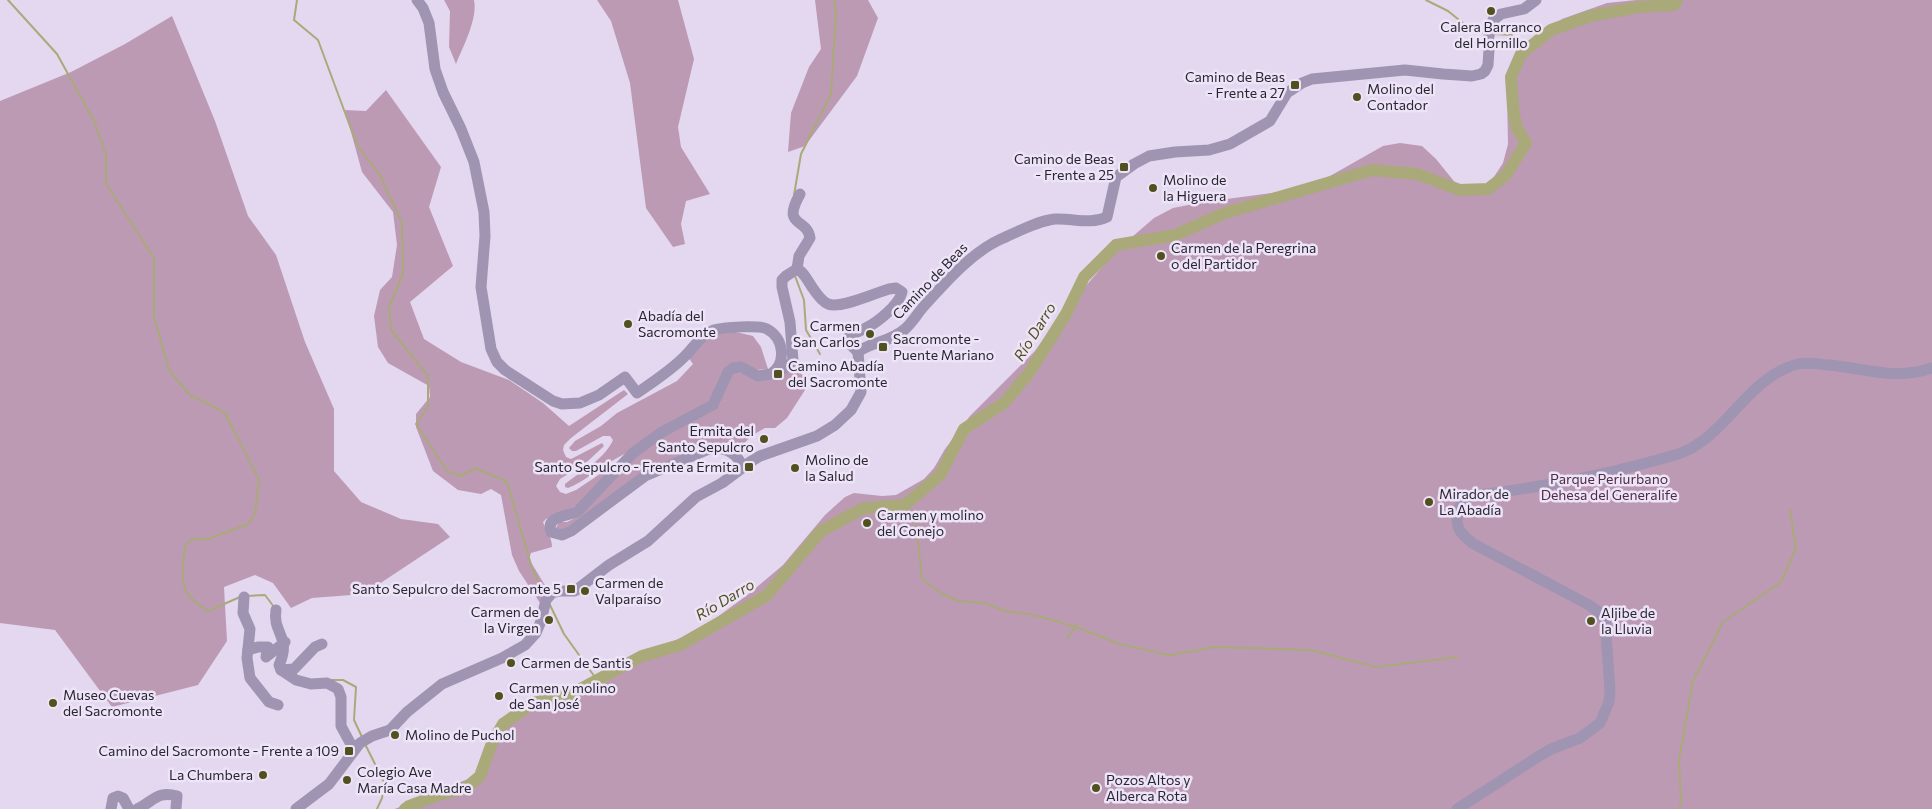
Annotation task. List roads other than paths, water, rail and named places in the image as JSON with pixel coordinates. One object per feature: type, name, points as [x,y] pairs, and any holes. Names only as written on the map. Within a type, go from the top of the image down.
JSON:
[{"type":"street","points":[[417,0],[423,8],[429,23],[432,54],[440,84],[461,128],[474,162],[484,212],[485,236],[480,287],[491,349],[497,362],[505,370],[553,401],[562,404],[580,403],[599,395],[625,377],[638,393],[686,355],[703,337],[720,328],[733,326],[763,328],[774,334],[781,348],[781,361],[771,374],[762,376],[741,368],[733,368],[726,375],[713,405],[666,429],[633,453],[578,511],[574,514],[554,519],[550,523],[550,529],[558,535],[571,531],[645,476],[709,449],[718,447],[730,451],[736,456],[743,467]]},
{"type":"street","name":"Camino de Beas","points":[[858,352],[868,346],[894,338],[907,327],[929,301],[974,256],[992,243],[1050,220],[1089,222],[1107,217],[1116,177],[1140,160],[1161,153],[1209,150],[1230,144],[1270,121],[1287,94],[1302,83],[1312,79],[1405,70],[1472,76],[1481,74],[1486,71],[1488,65],[1488,40],[1493,20],[1501,14],[1524,9],[1536,0]]},
{"type":"street","points":[[776,369],[785,368],[793,361],[790,322],[782,295],[782,280],[797,269],[799,256],[810,238],[808,231],[797,223],[794,217],[794,204],[800,194]]},
{"type":"street","points":[[296,809],[329,784],[357,747],[372,736],[390,730],[407,712],[442,684],[502,658],[525,644],[536,633],[549,597],[565,591],[575,591],[648,541],[696,497],[722,483],[760,456],[818,436],[835,425],[850,410],[861,392],[858,352],[846,340],[848,336],[866,328],[887,314],[902,292],[896,288],[889,288],[845,303],[829,304],[820,298],[802,272],[797,269]]},
{"type":"street","points":[[1457,809],[1536,758],[1590,732],[1600,723],[1605,713],[1609,702],[1610,690],[1605,620],[1602,616],[1590,605],[1472,543],[1459,529],[1459,509],[1463,501],[1467,498],[1484,494],[1569,481],[1674,455],[1699,444],[1724,423],[1778,370],[1799,364],[1810,363],[1842,366],[1880,374],[1921,372],[1932,368]]},
{"type":"street","points":[[244,597],[243,613],[250,629],[247,658],[250,678],[269,702],[278,705]]},
{"type":"street","points":[[276,610],[274,621],[284,642],[284,655],[280,665],[281,670],[296,680],[311,684],[326,684],[338,689],[341,697],[341,726],[357,747]]},
{"type":"street","points":[[248,650],[268,647],[266,657],[284,642]]},
{"type":"street","points":[[281,670],[294,669],[315,647],[322,644]]},
{"type":"street","points":[[137,809],[154,798],[169,794],[177,796],[175,809],[182,809]]},
{"type":"street","points":[[112,804],[118,796],[123,798],[129,809]]},
{"type":"waterway","points":[[8,0],[57,54],[94,121],[106,155],[106,184],[154,258],[154,317],[169,370],[189,394],[225,413],[259,480],[255,514],[248,524],[208,539],[193,539],[185,545],[183,583],[190,597],[208,611],[240,597]]},
{"type":"waterway","points":[[297,0],[294,20],[318,40],[357,145],[380,175],[402,223],[403,274],[389,307],[391,330],[428,376],[428,407],[416,424],[447,471],[461,476],[476,468],[507,482],[532,568],[544,594]]},
{"type":"waterway","points":[[794,195],[801,154],[831,94],[836,14],[834,0]]},
{"type":"waterway","points":[[1426,0],[1448,11],[1474,32],[1486,33]]},
{"type":"waterway","name":"Río Darro","points":[[405,809],[438,795],[466,788],[480,776],[492,743],[503,724],[533,703],[573,693],[642,656],[680,645],[766,596],[821,531],[864,508],[905,505],[940,475],[964,429],[1004,403],[1029,373],[1066,314],[1084,277],[1116,245],[1175,235],[1225,213],[1372,170],[1417,174],[1460,190],[1488,189],[1506,175],[1526,143],[1516,126],[1511,77],[1521,54],[1551,30],[1590,16],[1639,7],[1674,5],[1677,0]]},
{"type":"waterway","points":[[1493,34],[1512,35],[1521,54]]},
{"type":"waterway","points":[[795,276],[804,300],[806,330],[820,354]]},
{"type":"waterway","points":[[905,505],[916,523],[922,579],[941,593],[958,601],[984,603],[1005,611],[1034,615],[1079,628],[1119,644],[1169,655],[1216,647],[1311,650],[1376,667],[1457,657]]},
{"type":"waterway","points":[[1679,809],[1681,802],[1679,760],[1693,681],[1723,622],[1781,582],[1796,548],[1790,510]]},
{"type":"waterway","points":[[247,596],[265,595],[274,607]]},
{"type":"waterway","points":[[550,605],[564,634],[597,680]]},
{"type":"waterway","points":[[1067,638],[1078,624]]},
{"type":"waterway","points":[[331,680],[343,680],[356,687],[354,720],[362,737]]},
{"type":"waterway","points":[[365,744],[385,784],[377,809]]},
{"type":"place","name":"Calera Barranco del Hornillo","points":[[1491,11]]},
{"type":"place","name":"Camino de Beas - Frente a 27","points":[[1295,85]]},
{"type":"place","name":"Molino del Contador","points":[[1357,97]]},
{"type":"place","name":"Camino de Beas - Frente a 25","points":[[1124,167]]},
{"type":"place","name":"Molino de la Higuera","points":[[1153,188]]},
{"type":"place","name":"Carmen de la Peregrina o del Partidor","points":[[1161,256]]},
{"type":"place","name":"Abadía del Sacromonte","points":[[628,324]]},
{"type":"place","name":"Carmen San Carlos","points":[[870,334]]},
{"type":"place","name":"Sacromonte - Puente Mariano","points":[[883,347]]},
{"type":"place","name":"Camino Abadía del Sacromonte","points":[[778,374]]},
{"type":"place","name":"Ermita del Santo Sepulcro","points":[[764,439]]},
{"type":"place","name":"Santo Sepulcro - Frente a Ermita","points":[[749,467]]},
{"type":"place","name":"Molino de la Salud","points":[[795,468]]},
{"type":"place","name":"Mirador de La Abadía","points":[[1429,502]]},
{"type":"place","name":"Carmen y molino del Conejo","points":[[867,523]]},
{"type":"place","name":"Santo Sepulcro del Sacromonte 5","points":[[571,589]]},
{"type":"place","name":"Carmen de Valparaíso","points":[[585,591]]},
{"type":"place","name":"Carmen de la Virgen","points":[[549,620]]},
{"type":"place","name":"Aljibe de la Lluvia","points":[[1591,621]]},
{"type":"place","name":"Carmen de Santis","points":[[511,663]]},
{"type":"place","name":"Carmen y molino de San José","points":[[499,696]]},
{"type":"place","name":"Museo Cuevas del Sacromonte","points":[[53,703]]},
{"type":"place","name":"Molino de Puchol","points":[[395,735]]},
{"type":"place","name":"Camino del Sacromonte - Frente a 109","points":[[349,751]]},
{"type":"place","name":"La Chumbera","points":[[263,775]]},
{"type":"place","name":"Colegio Ave María Casa Madre","points":[[347,780]]},
{"type":"place","name":"Pozos Altos y Alberca Rota","points":[[1096,788]]},
{"type":"park label","name":"Parque Periurbano Dehesa del Generalife","points":[[1609,488]]}]
